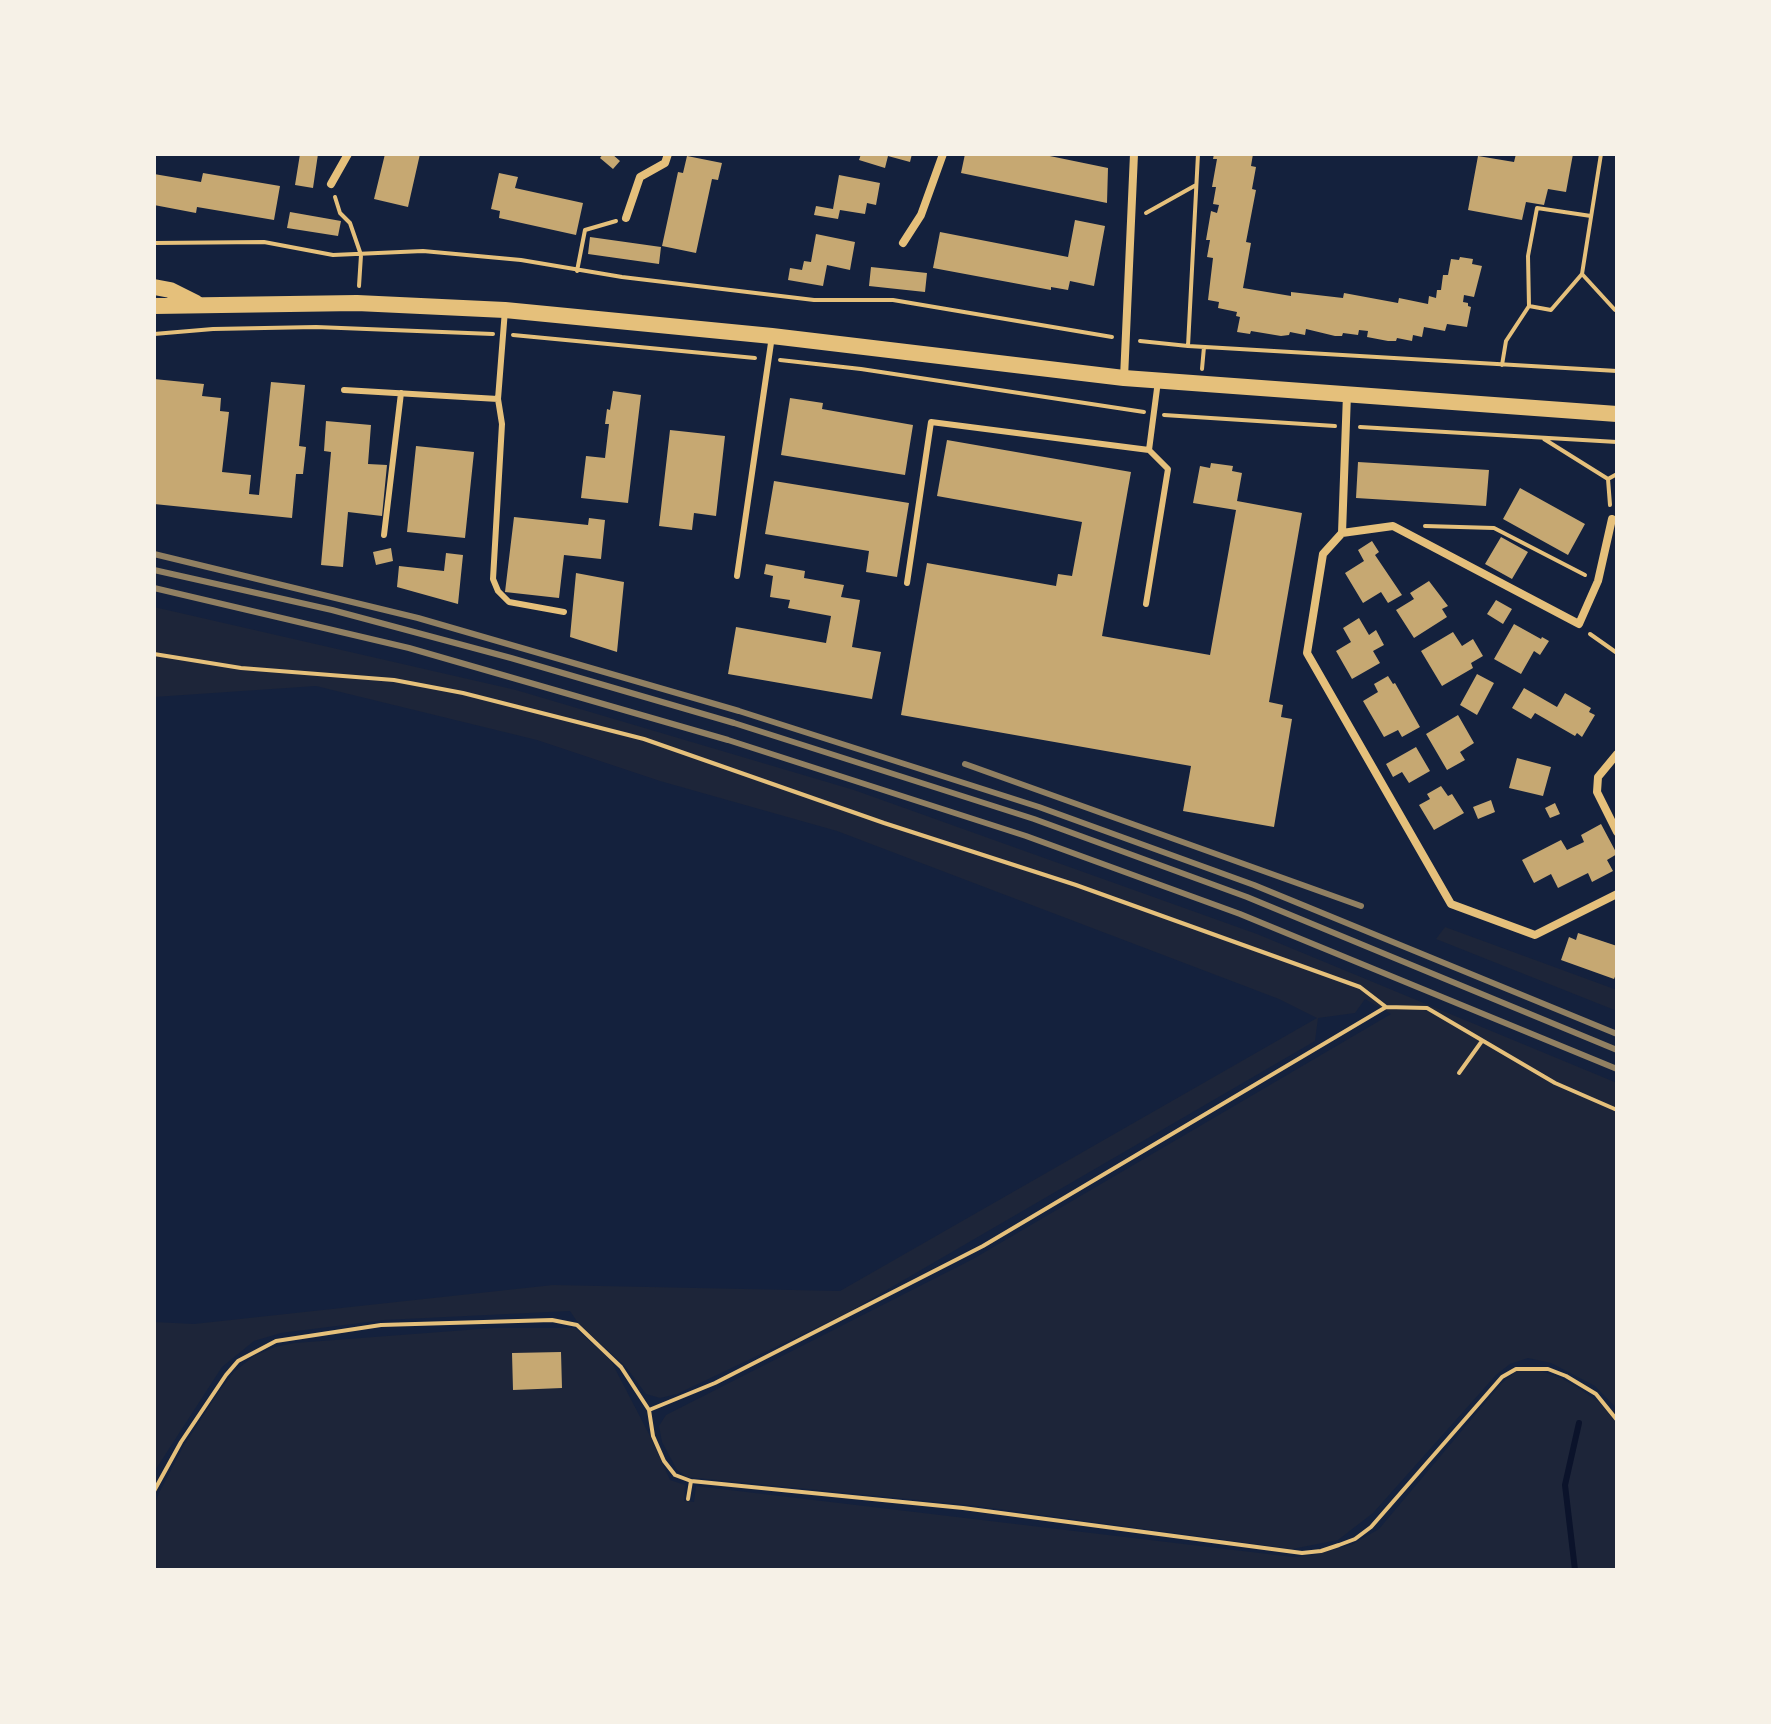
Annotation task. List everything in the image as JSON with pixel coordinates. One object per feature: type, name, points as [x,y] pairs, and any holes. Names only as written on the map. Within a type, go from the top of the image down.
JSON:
[{"type":"main road","points":[[154,287],[170,290],[198,304]]},
{"type":"main road","points":[[154,306],[357,303],[505,310],[772,336],[1124,378],[1617,414]]},
{"type":"street","points":[[331,184],[348,154]]},
{"type":"street","points":[[626,218],[640,177],[665,163],[668,154]]},
{"type":"street","points":[[903,243],[921,215],[943,154]]},
{"type":"street","points":[[1124,378],[1134,154]]},
{"type":"street","points":[[1342,533],[1347,394]]},
{"type":"street","points":[[1612,519],[1598,581],[1579,624],[1393,526],[1342,533],[1323,554],[1307,653],[1451,904],[1535,935],[1617,894]]},
{"type":"street","points":[[1617,754],[1598,777],[1597,792],[1617,832]]},
{"type":"lane","points":[[505,310],[498,399],[502,424],[493,579],[498,591],[509,602],[564,612]]},
{"type":"lane","points":[[737,576],[772,336]]},
{"type":"lane","points":[[1149,450],[1158,381]]},
{"type":"lane","points":[[344,390],[498,399]]},
{"type":"lane","points":[[384,535],[401,393]]},
{"type":"lane","points":[[907,583],[931,422],[1149,450],[1168,469],[1146,604]]},
{"type":"path","points":[[1188,346],[1198,154]]},
{"type":"path","points":[[1529,306],[1551,310],[1582,274],[1601,154]]},
{"type":"path","points":[[331,184],[340,213],[350,223],[361,255],[357,303]]},
{"type":"path","points":[[1131,221],[1196,185]]},
{"type":"path","points":[[1502,365],[1506,341],[1529,306],[1528,256],[1537,208],[1591,216]]},
{"type":"path","points":[[577,271],[585,230],[626,218]]},
{"type":"path","points":[[154,243],[264,242],[333,255],[423,251],[521,260],[577,271],[814,300],[893,300],[1126,339],[1188,346],[1617,371],[1617,282]]},
{"type":"path","points":[[1582,274],[1615,310]]},
{"type":"path","points":[[154,334],[213,329],[316,327],[503,334],[861,369],[1154,414],[1617,442]]},
{"type":"path","points":[[1542,438],[1608,479]]},
{"type":"path","points":[[1608,479],[1617,474]]},
{"type":"path","points":[[1608,479],[1612,519]]},
{"type":"path","points":[[1393,526],[1494,528],[1598,581]]},
{"type":"path","points":[[1579,624],[1617,653]]},
{"type":"path","points":[[154,654],[241,668],[394,680],[463,693],[644,739],[884,823],[1076,885],[1360,987],[1386,1007]]},
{"type":"path","points":[[649,1410],[715,1383],[983,1246],[1386,1007],[1427,1008],[1555,1083],[1617,1110]]},
{"type":"path","points":[[1459,1073],[1482,1041]]},
{"type":"path","points":[[154,1491],[181,1442],[238,1361],[276,1341],[381,1325],[552,1320],[577,1325],[621,1367],[649,1410],[653,1436],[664,1461],[675,1475],[691,1481],[963,1508],[1302,1553],[1321,1551],[1355,1539],[1371,1527],[1502,1377],[1516,1369],[1548,1369],[1566,1376],[1596,1394],[1617,1420]]},
{"type":"path","points":[[688,1499],[691,1481]]},
{"type":"shaded area","points":[[154,607],[516,690],[854,790],[1257,934],[1617,1083],[1617,1409],[1595,1386],[1551,1363],[1528,1358],[1510,1364],[1496,1375],[1373,1513],[1338,1540],[1292,1549],[969,1505],[687,1477],[677,1470],[662,1442],[659,1426],[666,1415],[973,1259],[1391,1014],[1365,999],[1355,1013],[1318,1018],[1315,1041],[847,1313],[677,1394],[660,1398],[646,1394],[626,1367],[578,1323],[570,1311],[384,1320],[281,1333],[254,1341],[222,1367],[154,1472],[154,1322],[194,1324],[553,1285],[840,1291],[1317,1018],[1279,999],[837,831],[660,781],[537,740],[316,686],[154,697]]},
{"type":"shaded area","points":[[1445,927],[1617,990],[1617,1011],[1436,939]]},
{"type":"shaded area","points":[[493,1328],[575,1328],[610,1359],[670,1480],[685,1485],[684,1501],[694,1502],[696,1486],[1293,1557],[1314,1555],[1353,1544],[1379,1529],[1502,1383],[1518,1370],[1540,1371],[1580,1389],[1600,1403],[1617,1424],[1617,1570],[154,1570],[154,1506],[159,1493],[183,1447],[218,1393],[234,1372],[254,1356],[295,1343]]},
{"type":"building","points":[[300,154],[318,154],[313,188],[295,185]]},
{"type":"building","points":[[385,154],[420,154],[408,207],[374,199]]},
{"type":"building","points":[[603,154],[612,154],[620,161],[613,169],[600,158]]},
{"type":"building","points":[[861,154],[912,154],[910,162],[888,156],[885,168],[859,160]]},
{"type":"building","points":[[965,154],[1040,154],[1108,168],[1107,203],[961,173]]},
{"type":"building","points":[[1214,154],[1253,154],[1251,166],[1256,167],[1252,189],[1256,190],[1246,242],[1251,243],[1243,288],[1291,296],[1291,292],[1343,298],[1344,293],[1398,303],[1399,298],[1428,304],[1429,296],[1436,298],[1437,290],[1441,290],[1443,275],[1448,275],[1451,259],[1473,259],[1472,264],[1482,266],[1474,297],[1464,295],[1463,302],[1471,307],[1467,327],[1447,324],[1445,331],[1424,327],[1422,337],[1413,335],[1412,341],[1367,337],[1368,331],[1359,330],[1358,335],[1343,333],[1342,336],[1306,329],[1305,335],[1237,332],[1240,317],[1236,316],[1237,312],[1218,308],[1219,302],[1208,300],[1213,258],[1207,257],[1210,240],[1206,240],[1211,211],[1217,213],[1219,205],[1213,204],[1216,187],[1212,187],[1217,159],[1213,159]]},
{"type":"building","points":[[1516,154],[1573,154],[1566,192],[1548,189],[1544,205],[1526,202],[1522,220],[1468,210],[1478,156],[1514,162]]},
{"type":"building","points":[[687,156],[722,163],[718,180],[712,179],[696,253],[662,246],[678,172],[683,173]]},
{"type":"building","points":[[203,173],[280,186],[274,220],[197,207],[196,213],[154,205],[154,174],[201,182]]},
{"type":"building","points":[[499,173],[518,177],[515,188],[583,203],[576,235],[499,218],[500,211],[491,209]]},
{"type":"building","points":[[839,175],[880,183],[876,205],[867,203],[865,214],[840,210],[838,219],[814,215],[816,206],[833,209]]},
{"type":"building","points":[[290,212],[341,221],[338,236],[287,228]]},
{"type":"building","points":[[1075,220],[1105,226],[1094,286],[1070,281],[1068,290],[1051,287],[1051,290],[933,268],[940,232],[1068,257]]},
{"type":"building","points":[[816,234],[855,242],[850,270],[827,265],[823,286],[788,280],[790,268],[802,270],[804,261],[811,262]]},
{"type":"building","points":[[590,237],[661,247],[659,264],[588,254]]},
{"type":"building","points":[[871,267],[927,273],[925,292],[869,286]]},
{"type":"building","points":[[154,379],[204,384],[202,396],[221,398],[220,411],[229,412],[222,472],[251,475],[249,494],[259,495],[271,382],[305,385],[299,446],[306,447],[303,474],[296,474],[292,518],[154,504]]},
{"type":"building","points":[[613,391],[641,395],[628,503],[581,498],[586,456],[605,458],[609,424],[605,424]]},
{"type":"building","points":[[790,398],[823,403],[822,409],[913,425],[905,475],[781,455]]},
{"type":"building","points":[[326,421],[371,425],[368,464],[387,465],[382,516],[348,512],[343,567],[321,565],[331,452],[324,451]]},
{"type":"building","points":[[670,430],[725,436],[716,516],[694,513],[692,530],[659,526]]},
{"type":"building","points":[[947,440],[1131,472],[1102,636],[1210,655],[1236,510],[1193,503],[1200,466],[1210,468],[1211,463],[1233,466],[1232,471],[1242,473],[1237,501],[1302,513],[1269,702],[1283,705],[1281,717],[1292,719],[1274,827],[1183,811],[1191,766],[901,715],[927,563],[1056,586],[1058,574],[1072,576],[1082,522],[937,496]]},
{"type":"building","points":[[416,446],[474,452],[465,538],[407,532]]},
{"type":"building","points":[[1358,462],[1489,470],[1486,506],[1356,498]]},
{"type":"building","points":[[774,481],[909,503],[897,577],[866,572],[869,551],[765,534]]},
{"type":"building","points":[[1520,488],[1585,524],[1568,555],[1503,519]]},
{"type":"building","points":[[514,517],[588,525],[589,518],[605,520],[601,559],[564,555],[559,598],[505,592]]},
{"type":"building","points":[[1501,537],[1528,552],[1512,579],[1485,564]]},
{"type":"building","points":[[1372,541],[1379,552],[1375,555],[1402,595],[1388,603],[1381,592],[1363,603],[1345,573],[1364,561],[1358,550]]},
{"type":"building","points":[[391,548],[393,561],[376,565],[373,552]]},
{"type":"building","points":[[446,553],[463,555],[458,604],[397,587],[399,566],[444,571]]},
{"type":"building","points":[[766,564],[805,571],[804,578],[844,585],[841,597],[860,600],[852,647],[881,652],[872,699],[728,674],[736,627],[826,643],[831,616],[788,608],[790,600],[770,597],[773,576],[764,574]]},
{"type":"building","points":[[576,573],[624,582],[617,652],[570,637]]},
{"type":"building","points":[[1429,581],[1448,606],[1442,609],[1447,617],[1414,638],[1396,610],[1414,599],[1410,593]]},
{"type":"building","points":[[1496,600],[1512,609],[1503,624],[1487,614]]},
{"type":"building","points":[[1359,618],[1369,635],[1376,630],[1384,645],[1373,651],[1380,663],[1352,679],[1336,651],[1351,642],[1343,628]]},
{"type":"building","points":[[1514,624],[1549,641],[1540,655],[1534,651],[1521,674],[1494,659]]},
{"type":"building","points":[[1453,632],[1462,646],[1473,639],[1483,656],[1471,663],[1473,668],[1442,686],[1421,651]]},
{"type":"building","points":[[1477,674],[1494,683],[1477,715],[1460,705]]},
{"type":"building","points":[[1388,676],[1420,727],[1402,737],[1398,730],[1384,737],[1363,701],[1378,692],[1374,684]]},
{"type":"building","points":[[1524,688],[1557,707],[1565,693],[1591,708],[1589,712],[1595,715],[1582,737],[1577,733],[1575,736],[1535,713],[1531,719],[1512,708]]},
{"type":"building","points":[[1458,715],[1474,743],[1460,752],[1465,760],[1447,770],[1426,734]]},
{"type":"building","points":[[1416,747],[1430,771],[1409,783],[1402,772],[1393,777],[1386,764]]},
{"type":"building","points":[[1517,758],[1551,767],[1543,796],[1509,788]]},
{"type":"building","points":[[1441,786],[1448,796],[1452,794],[1464,813],[1434,830],[1419,805],[1430,799],[1427,794]]},
{"type":"building","points":[[1491,800],[1495,812],[1478,819],[1473,807]]},
{"type":"building","points":[[1555,803],[1560,814],[1550,818],[1545,808]]},
{"type":"building","points":[[1601,824],[1617,854],[1607,860],[1613,871],[1592,882],[1588,873],[1558,888],[1551,874],[1534,883],[1522,860],[1561,840],[1567,850],[1584,842],[1581,835]]},
{"type":"building","points":[[1578,933],[1617,946],[1614,979],[1561,960],[1569,937],[1576,940]]},
{"type":"building","points":[[561,1352],[562,1388],[513,1390],[512,1353]]},
{"type":"waterway","points":[[1575,1570],[1565,1485],[1579,1423]]},
{"type":"railway","points":[[154,554],[418,618],[739,711],[1039,807],[1254,885],[1617,1034]]},
{"type":"railway","points":[[154,570],[332,610],[511,658],[734,723],[1034,819],[1247,897],[1617,1050]]},
{"type":"railway","points":[[154,588],[409,648],[728,740],[1026,836],[1240,914],[1617,1069]]},
{"type":"railway","points":[[965,764],[1361,906]]}]
